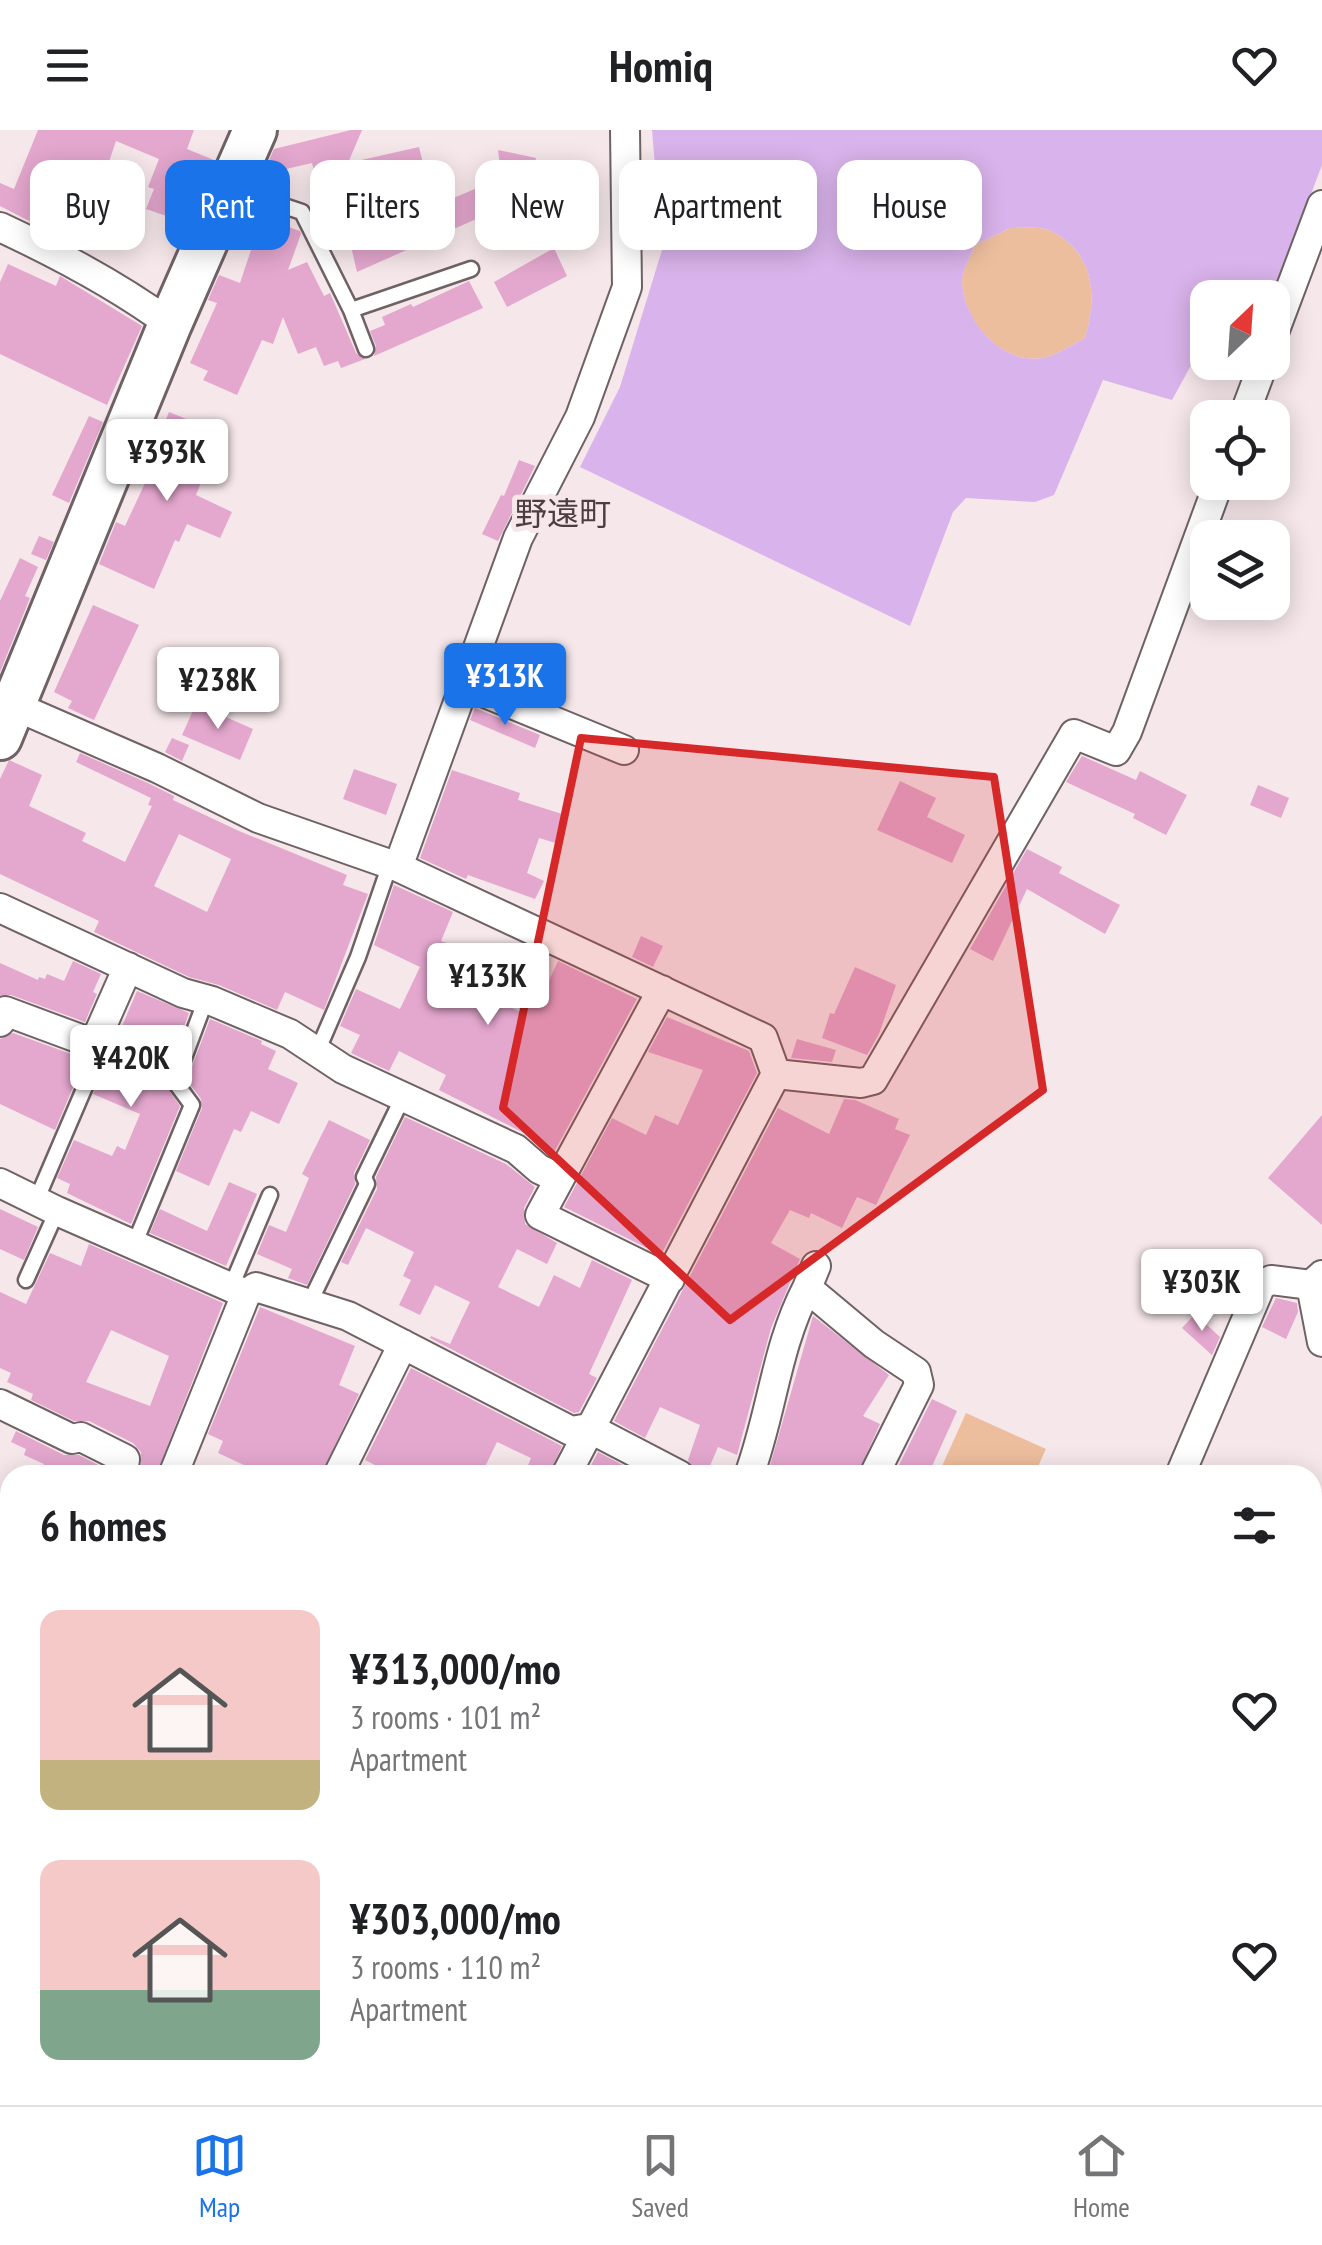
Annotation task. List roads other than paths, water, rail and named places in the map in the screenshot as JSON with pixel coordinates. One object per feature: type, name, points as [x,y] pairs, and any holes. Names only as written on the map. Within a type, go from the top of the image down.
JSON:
[{"type":"main road","points":[[242,160],[255,130]]},
{"type":"main road","points":[[4,714],[203,250]]},
{"type":"street","points":[[394,865],[518,538],[580,417],[627,288],[625,130]]},
{"type":"street","points":[[1290,290],[1322,205]]},
{"type":"street","points":[[0,227],[63,256],[170,324]]},
{"type":"street","points":[[776,1074],[861,1083],[872,1080],[1074,734],[1116,752],[1127,732],[1212,500]]},
{"type":"street","points":[[464,684],[624,750]]},
{"type":"street","points":[[4,714],[158,768],[258,818],[394,865],[763,1038],[776,1074],[571,1465]]},
{"type":"street","points":[[0,908],[183,994],[206,999],[290,1034],[343,1069],[516,1150],[539,1169],[558,1178]]},
{"type":"street","points":[[0,1022],[4,1011],[94,1044],[128,968]]},
{"type":"street","points":[[662,990],[540,1215],[670,1279]]},
{"type":"street","points":[[0,1182],[239,1291],[256,1288],[348,1316],[571,1431],[589,1428],[660,1465]]},
{"type":"street","points":[[751,1465],[779,1355],[812,1277],[874,1344],[916,1372],[920,1385],[879,1465]]},
{"type":"street","points":[[1184,1465],[1261,1285],[1270,1280],[1316,1280],[1322,1342]]},
{"type":"street","points":[[177,1465],[239,1291]]},
{"type":"street","points":[[343,1465],[402,1344]]},
{"type":"street","points":[[0,1404],[72,1439],[82,1437],[125,1459],[124,1465]]},
{"type":"lane","points":[[290,208],[302,212],[351,310],[366,350]]},
{"type":"lane","points":[[351,310],[471,269]]},
{"type":"lane","points":[[317,1052],[394,865]]},
{"type":"lane","points":[[134,1244],[192,1105],[175,1082],[206,999]]},
{"type":"lane","points":[[26,1280],[46,1206],[98,1054],[94,1044]]},
{"type":"lane","points":[[309,1304],[367,1184],[364,1177],[404,1098]]},
{"type":"lane","points":[[239,1291],[270,1195]]},
{"type":"district","name":"野遠町","points":[[563,514]]}]
